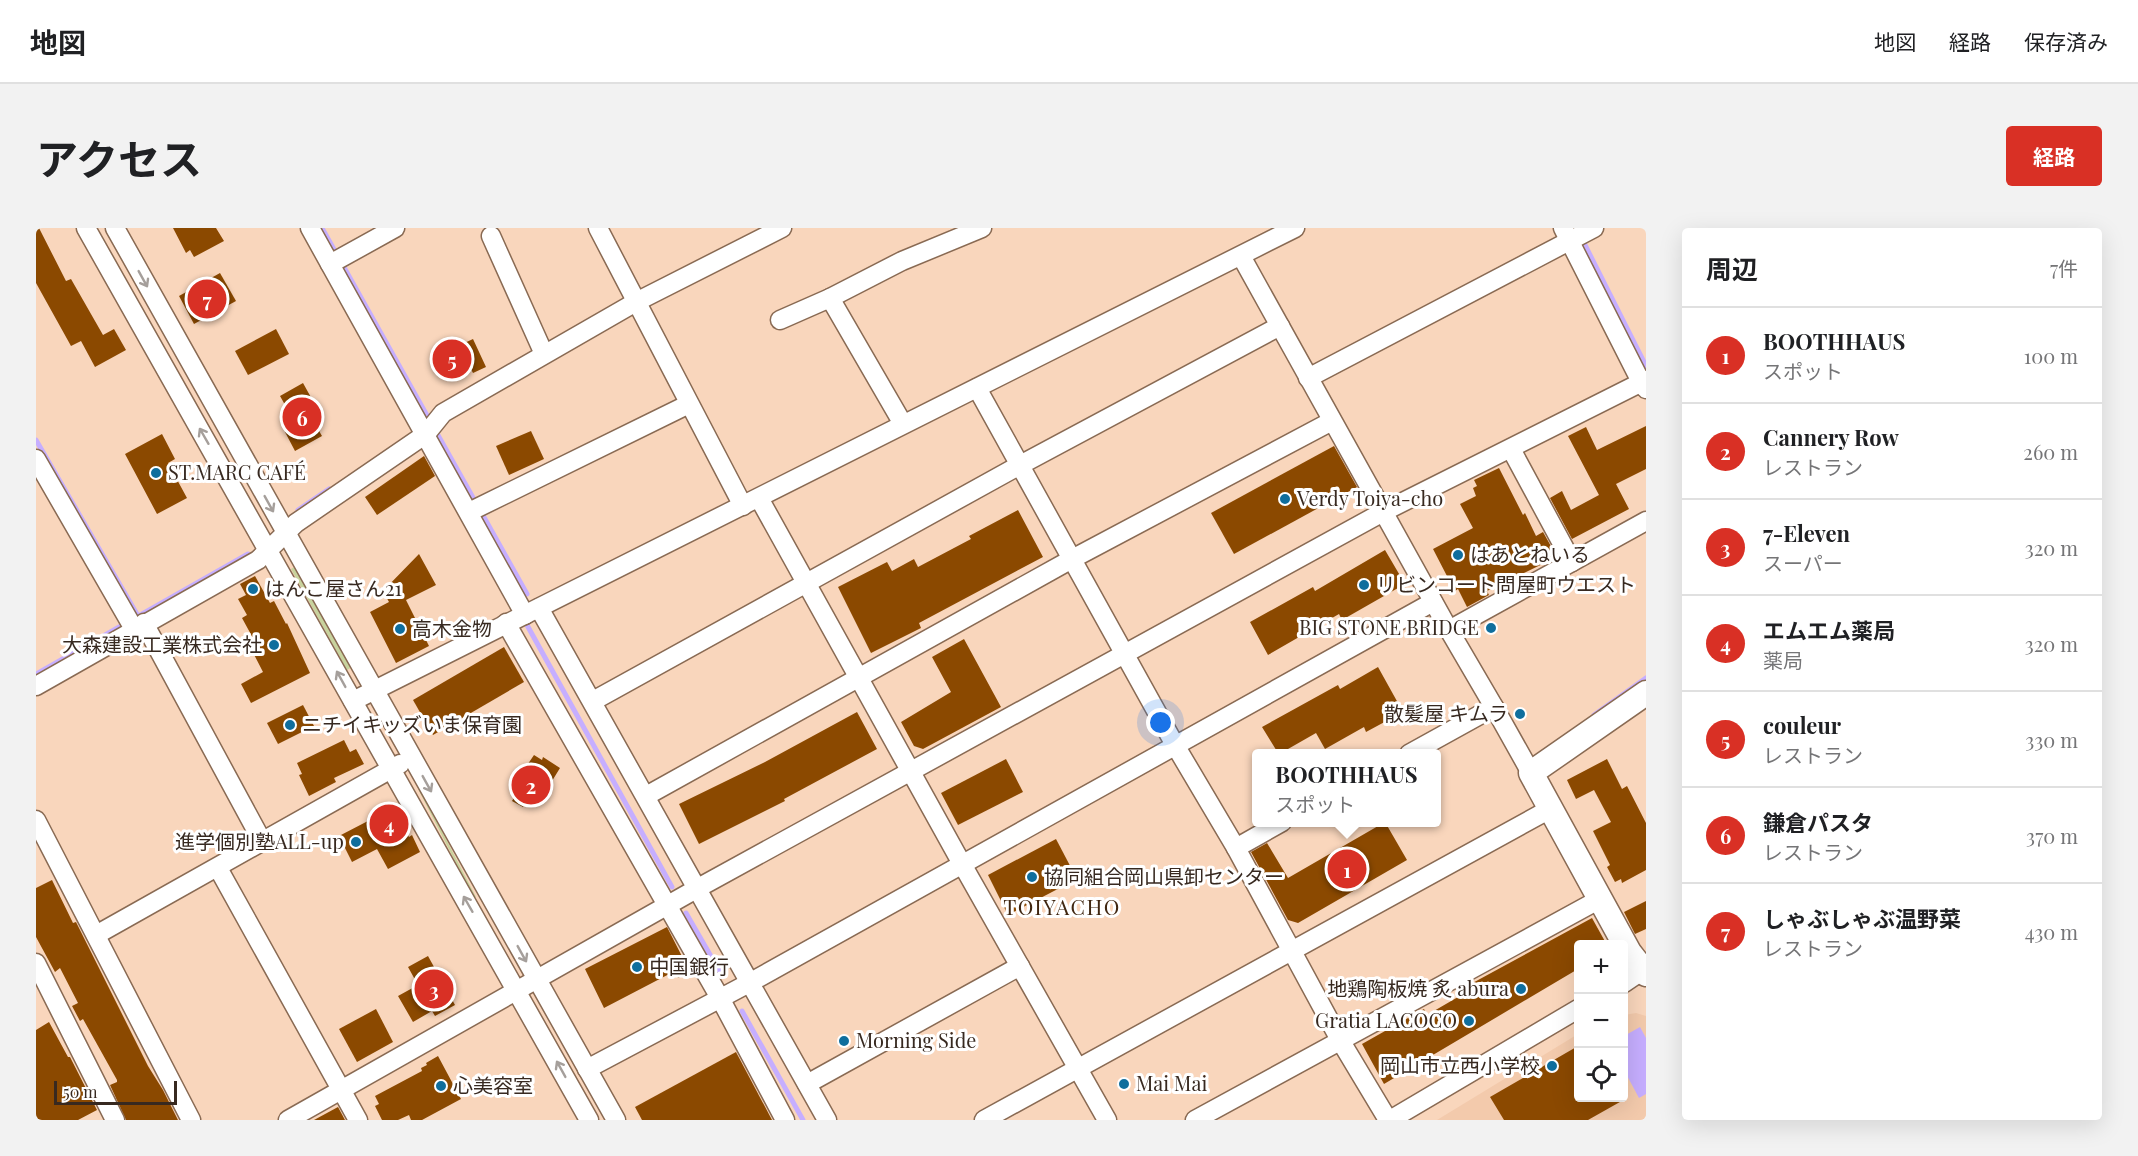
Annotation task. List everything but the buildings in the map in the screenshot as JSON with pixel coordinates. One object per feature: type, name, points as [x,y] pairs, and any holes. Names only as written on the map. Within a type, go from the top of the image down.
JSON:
[{"type":"main road","points":[[1640,974],[1531,773],[1646,693]]},
{"type":"street","points":[[86,228],[589,1120]]},
{"type":"street","points":[[115,228],[616,1120]]},
{"type":"street","points":[[310,228],[336,260],[427,428],[476,509],[532,611],[593,701],[827,1120]]},
{"type":"street","points":[[336,260],[395,228]]},
{"type":"street","points":[[598,228],[689,404],[751,502],[807,583],[1107,1120]]},
{"type":"street","points":[[780,320],[902,261],[948,234],[982,228]]},
{"type":"street","points":[[353,701],[1240,256],[1260,236],[1295,228]]},
{"type":"street","points":[[36,686],[135,623],[258,560],[296,522],[427,428],[442,413],[636,302],[774,230]]},
{"type":"street","points":[[288,1120],[698,888],[1383,512],[1644,384],[1578,233],[1308,378]]},
{"type":"street","points":[[491,236],[544,354]]},
{"type":"street","points":[[1240,256],[1531,773]]},
{"type":"street","points":[[830,297],[903,424]]},
{"type":"street","points":[[593,701],[1020,465],[1280,326]]},
{"type":"street","points":[[977,388],[1175,746],[1236,848],[1340,1040],[1389,1120],[1574,1011]]},
{"type":"street","points":[[476,509],[689,404]]},
{"type":"street","points":[[646,796],[1072,560],[1332,421]]},
{"type":"street","points":[[1511,449],[1572,562]]},
{"type":"street","points":[[36,459],[262,841]]},
{"type":"street","points":[[1449,630],[1646,521]]},
{"type":"street","points":[[587,1069],[751,982],[1433,602]]},
{"type":"street","points":[[506,623],[720,998],[785,1120]]},
{"type":"street","points":[[1416,749],[1494,706]]},
{"type":"street","points":[[96,935],[412,758]]},
{"type":"street","points":[[984,1120],[1550,809]]},
{"type":"street","points":[[36,820],[191,1120]]},
{"type":"street","points":[[1236,848],[1273,827]]},
{"type":"street","points":[[218,868],[358,1120]]},
{"type":"street","points":[[1195,1120],[1600,900]]},
{"type":"street","points":[[36,963],[115,1120]]},
{"type":"street","points":[[807,1084],[1020,966]]},
{"type":"shaded area","name":"岡山市立西小学校","points":[[1636,1013],[1646,1016],[1646,1120],[1437,1120],[1574,1036],[1574,1102],[1628,1102],[1628,1014]]},
{"type":"shaded area","points":[[1640,1027],[1646,1038],[1646,1094],[1639,1098],[1628,1077],[1628,1034]]},
{"type":"green space","points":[[296,566],[352,667],[347,670],[291,569]]},
{"type":"green space","points":[[418,789],[420,789],[476,897],[474,898]]},
{"type":"waterway","points":[[322,228],[527,594]]},
{"type":"waterway","points":[[1582,239],[1646,366]]},
{"type":"waterway","points":[[36,440],[138,616]]},
{"type":"waterway","points":[[298,510],[329,489]]},
{"type":"waterway","points":[[36,674],[248,554]]},
{"type":"waterway","points":[[527,625],[672,887]]},
{"type":"waterway","points":[[1594,715],[1646,678]]},
{"type":"waterway","points":[[686,913],[720,972]]},
{"type":"waterway","points":[[742,1011],[803,1120]]},
{"type":"place","name":"しゃぶしゃぶ温野菜","points":[[207,299]]},
{"type":"place","name":"couleur","points":[[452,359]]},
{"type":"place","name":"鎌倉パスタ","points":[[302,417]]},
{"type":"place","name":"ST.MARC CAFÉ","points":[[156,473]]},
{"type":"place","name":"Verdy Toiya-cho","points":[[1285,499]]},
{"type":"place","name":"はあとねいる","points":[[1458,555]]},
{"type":"place","name":"リビンコート問屋町ウエスト","points":[[1364,585]]},
{"type":"place","name":"はんこ屋さん21","points":[[253,589]]},
{"type":"place","name":"BIG STONE BRIDGE","points":[[1491,628]]},
{"type":"place","name":"高木金物","points":[[400,629]]},
{"type":"place","name":"大森建設工業株式会社","points":[[274,645]]},
{"type":"place","name":"散髪屋 キムラ","points":[[1520,714]]},
{"type":"place","name":"ニチイキッズいま保育園","points":[[290,725]]},
{"type":"place","name":"Cannery Row","points":[[531,785]]},
{"type":"place","name":"エムエム薬局","points":[[389,824]]},
{"type":"place","name":"進学個別塾ALL-up","points":[[356,842]]},
{"type":"place","name":"BOOTHHAUS","points":[[1347,869]]},
{"type":"place","name":"協同組合岡山県卸センター","points":[[1032,877]]},
{"type":"place","name":"中国銀行","points":[[637,967]]},
{"type":"place","name":"7-Eleven","points":[[434,989]]},
{"type":"place","name":"地鶏陶板焼 炙 abura","points":[[1521,989]]},
{"type":"place","name":"Gratia LACOCO","points":[[1469,1021]]},
{"type":"place","name":"Morning Side","points":[[844,1041]]},
{"type":"place","name":"岡山市立西小学校","points":[[1552,1066]]},
{"type":"place","name":"Mai Mai","points":[[1124,1084]]},
{"type":"place","name":"心美容室","points":[[441,1086]]},
{"type":"district","name":"TOIYACHO","points":[[1062,908]]}]
